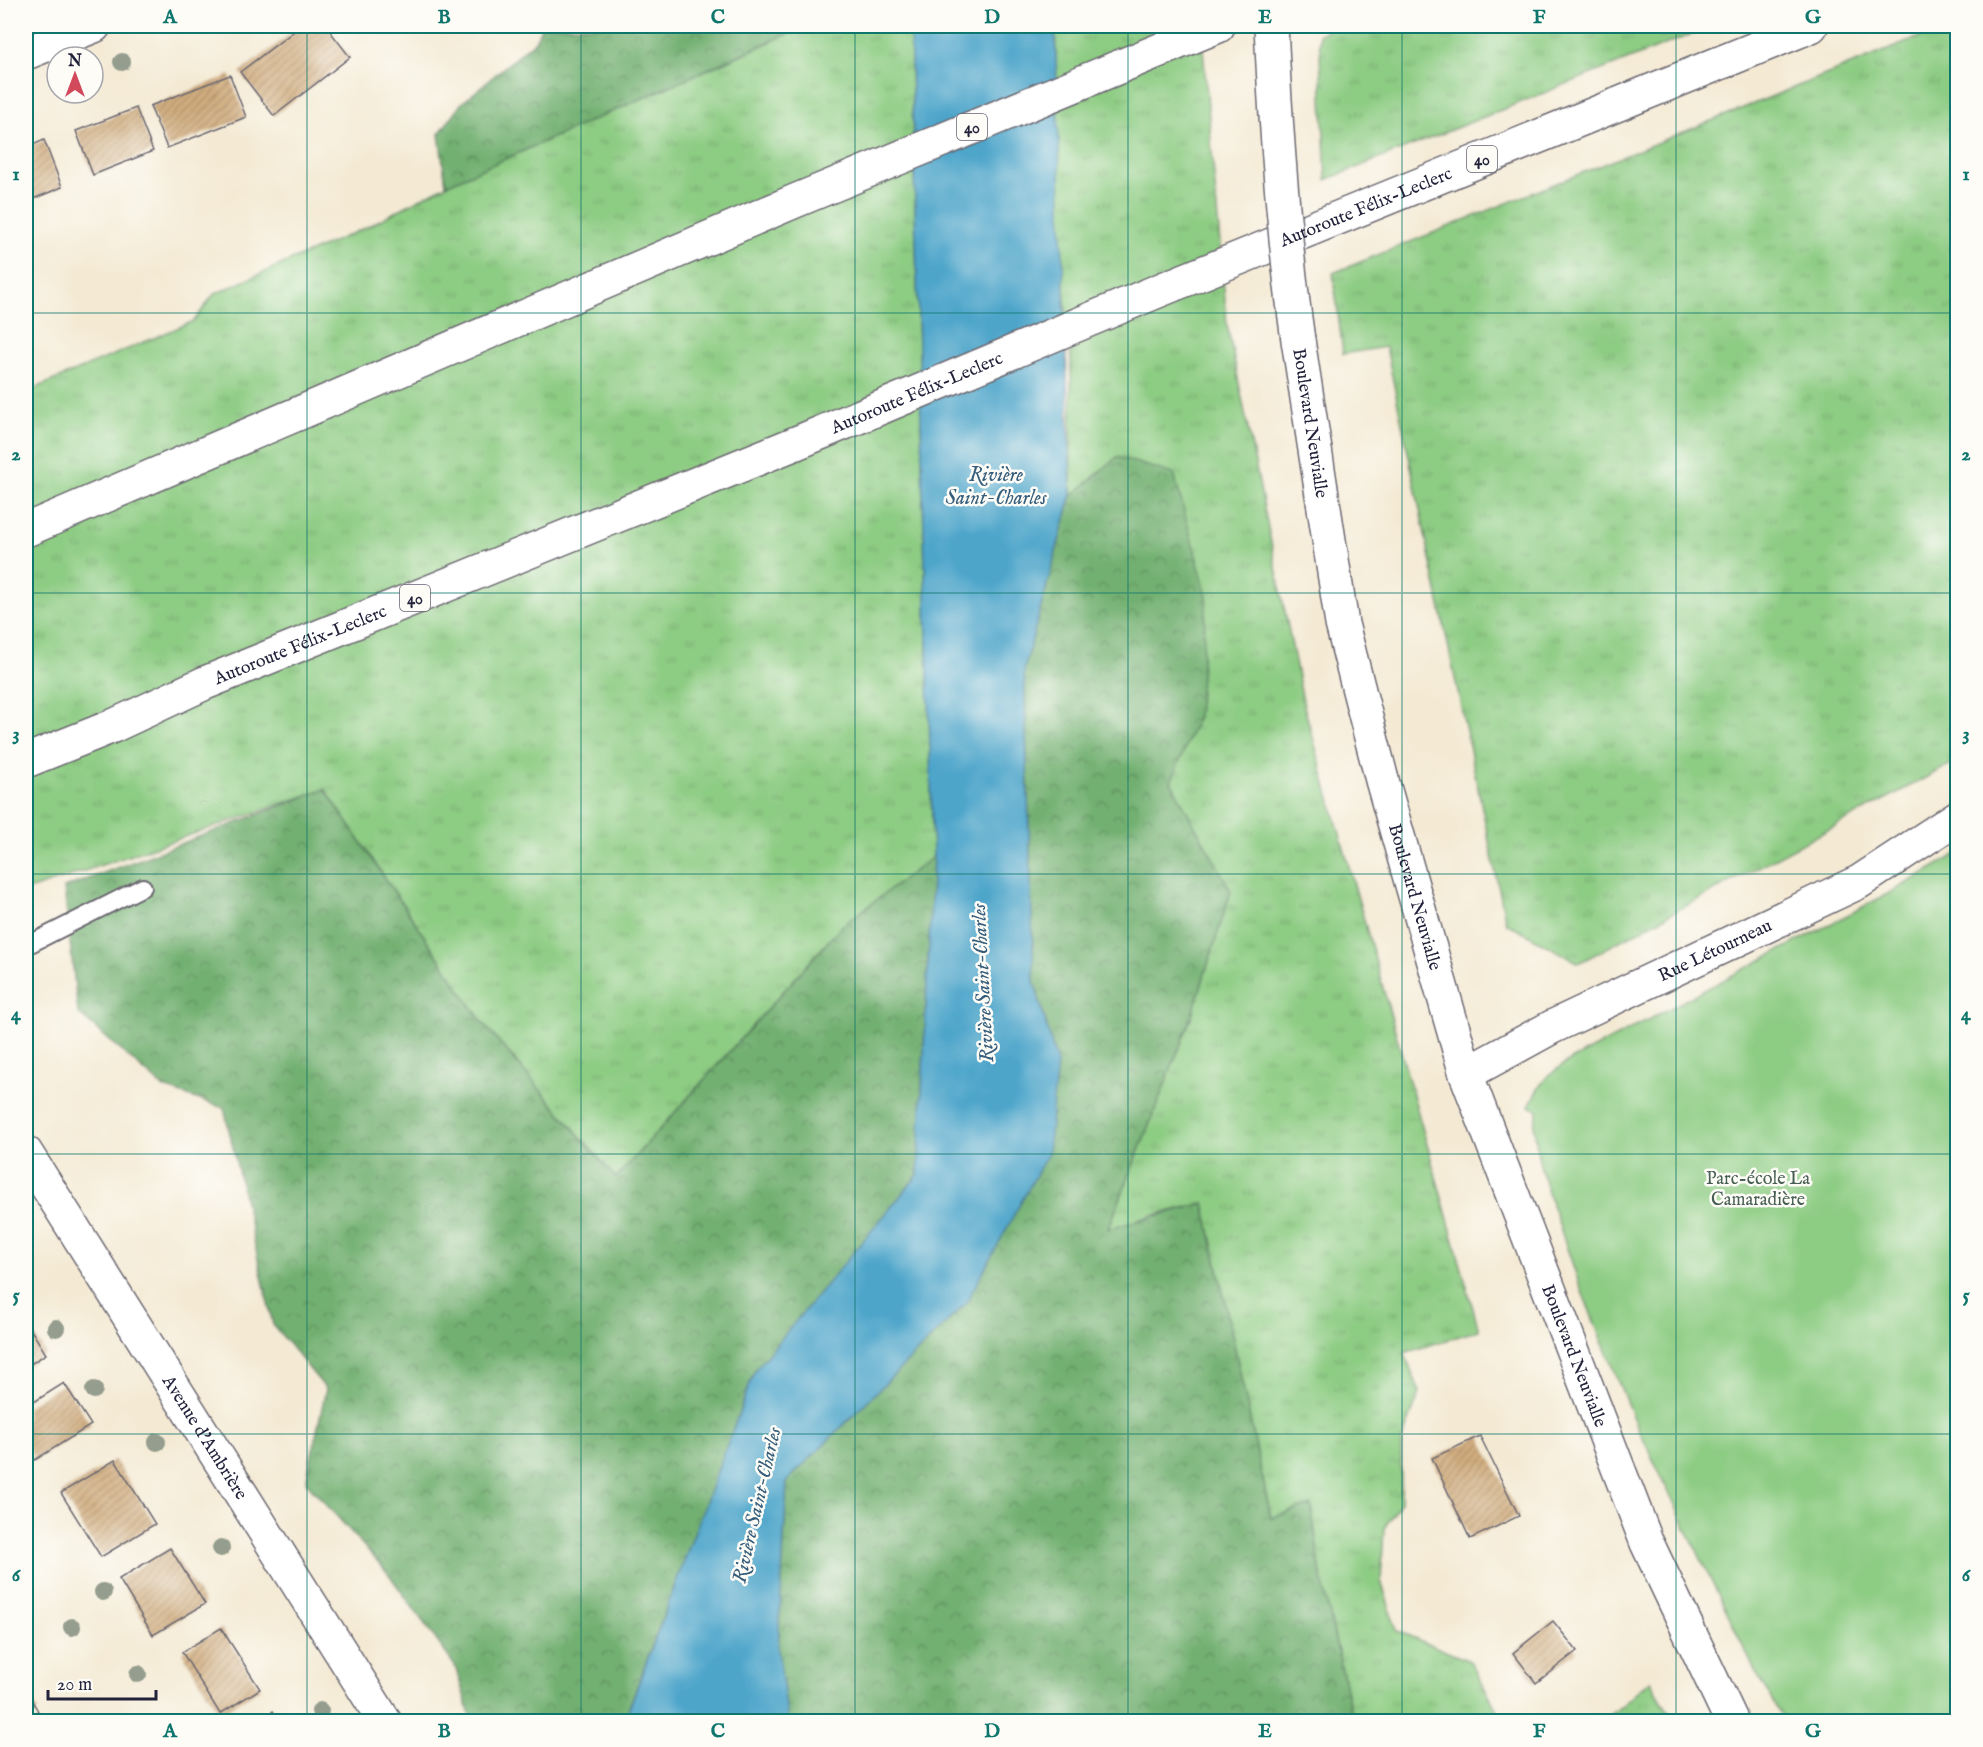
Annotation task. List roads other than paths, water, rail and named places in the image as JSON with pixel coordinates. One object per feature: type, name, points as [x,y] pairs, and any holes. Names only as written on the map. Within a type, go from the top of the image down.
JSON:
[{"type":"main road","points":[[26,53],[94,26]]},
{"type":"main road","name":"40","points":[[26,530],[795,201],[1218,26]]},
{"type":"main road","name":"Boulevard Neuvialle","points":[[1271,26],[1286,260],[1342,624],[1382,780],[1466,1074],[1647,1543],[1732,1722]]},
{"type":"main road","name":"Autoroute Félix-Leclerc","points":[[26,760],[112,726],[205,683],[806,439],[1153,293],[1811,26]]},
{"type":"main road","points":[[26,766],[112,726]]},
{"type":"main road","name":"Rue Létourneau","points":[[1466,1074],[1552,1027],[1859,882],[1958,817]]},
{"type":"main road","name":"Avenue d'Ambrière","points":[[26,1153],[385,1722]]},
{"type":"lane","points":[[26,946],[143,887]]},
{"type":"water","name":"Rivière Saint-Charles","points":[[910,26],[1055,26],[1071,497],[1024,669],[1034,981],[1057,1063],[1048,1153],[966,1303],[787,1481],[778,1650],[788,1721],[624,1722],[755,1370],[918,1175],[933,857]]},
{"type":"park label","name":"Parc-école La Camaradière","points":[[1758,1188]]}]
